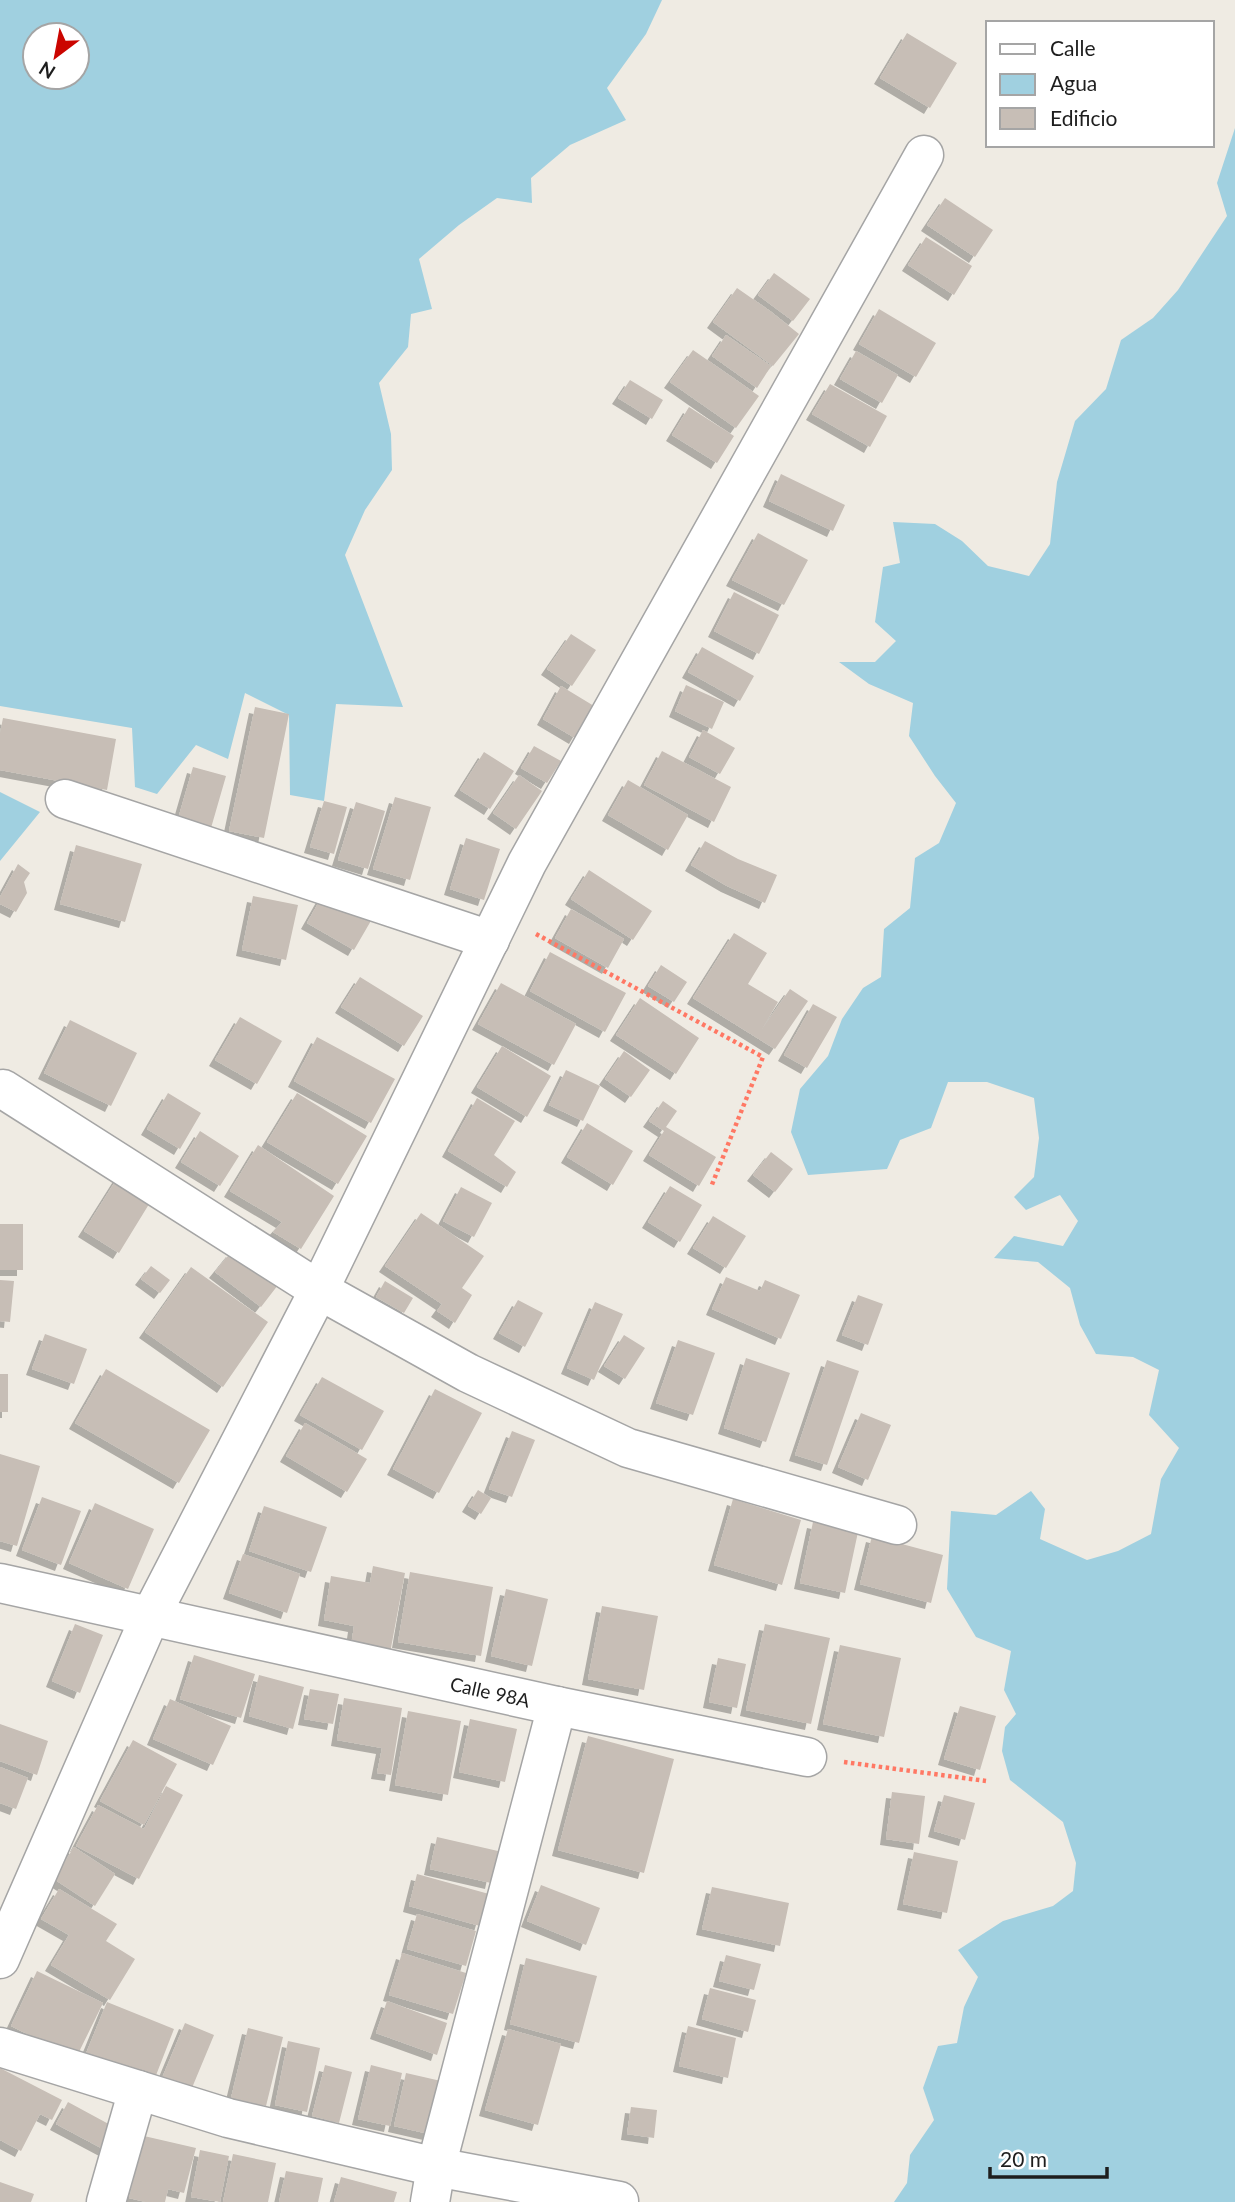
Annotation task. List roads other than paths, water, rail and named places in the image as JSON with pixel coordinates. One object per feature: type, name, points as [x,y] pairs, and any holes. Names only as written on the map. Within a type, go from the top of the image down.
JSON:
[{"type":"street","points":[[0,1959],[150,1617],[319,1290],[527,863],[923,155]]},
{"type":"street","points":[[65,799],[495,928]]},
{"type":"street","points":[[0,1090],[319,1290],[468,1373],[628,1448],[897,1525]]},
{"type":"street","name":"Calle 98A","points":[[0,1583],[557,1706],[807,1757]]},
{"type":"street","points":[[433,2185],[557,1706]]},
{"type":"street","points":[[0,2048],[433,2185],[619,2201]]},
{"type":"street","points":[[106,2202],[138,2090]]},
{"type":"water","points":[[0,0],[662,0],[646,34],[607,88],[626,120],[570,145],[531,178],[532,203],[497,198],[459,225],[419,259],[432,309],[411,314],[408,347],[379,383],[391,434],[392,470],[365,510],[345,555],[403,707],[336,704],[324,801],[290,795],[289,715],[245,693],[228,759],[196,745],[157,794],[135,787],[132,728],[0,706]]},
{"type":"water","points":[[1235,128],[1235,2202],[894,2202],[907,2183],[910,2155],[934,2120],[923,2088],[938,2046],[957,2043],[964,2007],[978,1977],[958,1950],[1003,1921],[1053,1906],[1073,1891],[1076,1863],[1063,1822],[1010,1780],[1002,1751],[1005,1727],[1016,1714],[1004,1690],[1011,1651],[976,1637],[947,1589],[951,1511],[996,1515],[1031,1491],[1045,1509],[1040,1539],[1087,1560],[1118,1551],[1151,1534],[1161,1479],[1179,1448],[1149,1415],[1159,1370],[1133,1357],[1096,1354],[1080,1325],[1070,1288],[1038,1262],[994,1258],[1014,1236],[1063,1246],[1078,1221],[1060,1195],[1026,1210],[1014,1197],[1034,1177],[1039,1138],[1034,1098],[987,1082],[948,1082],[931,1128],[900,1140],[887,1169],[808,1175],[791,1132],[800,1089],[828,1056],[842,1019],[863,988],[881,977],[884,929],[910,908],[915,858],[939,843],[956,803],[909,736],[913,703],[869,684],[839,662],[875,662],[896,641],[875,622],[883,567],[900,563],[893,522],[935,524],[962,541],[988,566],[1029,576],[1050,544],[1057,482],[1075,421],[1106,389],[1121,340],[1153,318],[1178,290],[1227,216],[1217,183]]},
{"type":"water","points":[[0,792],[40,812],[0,861]]}]
